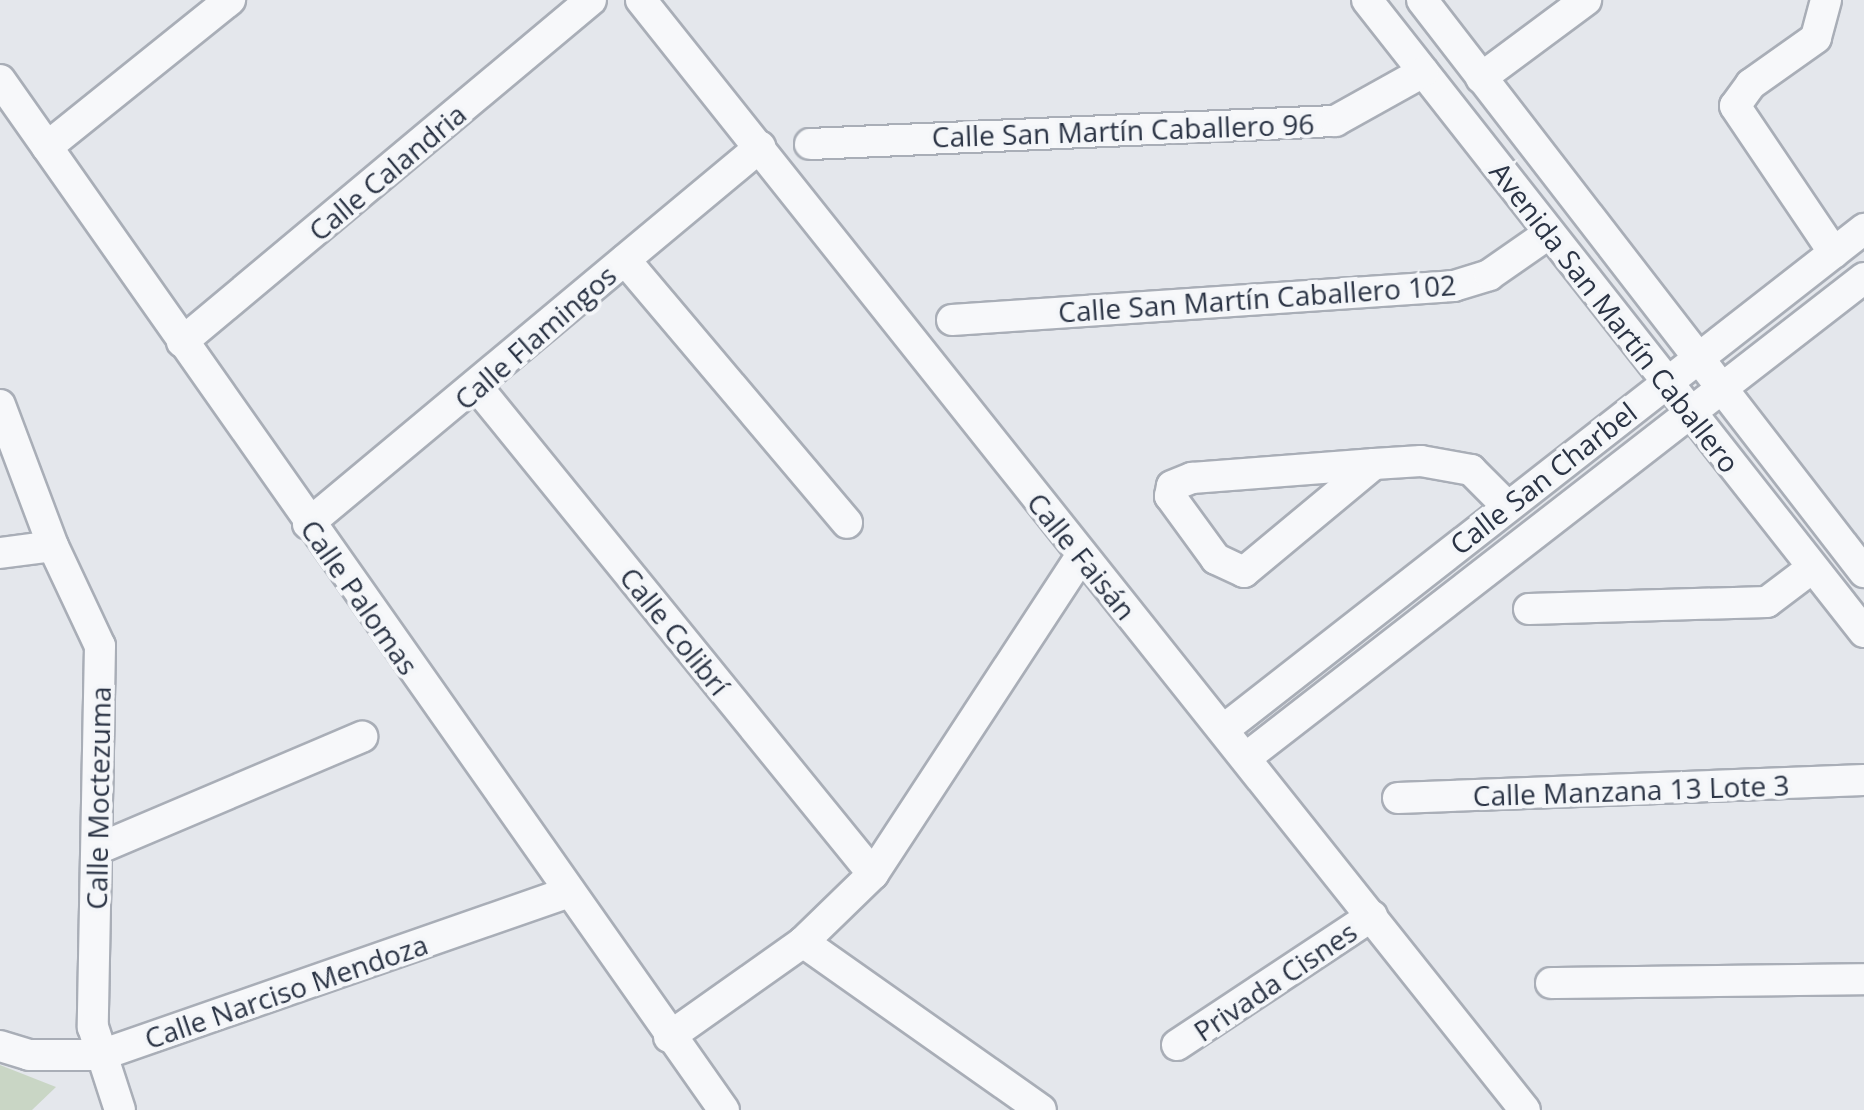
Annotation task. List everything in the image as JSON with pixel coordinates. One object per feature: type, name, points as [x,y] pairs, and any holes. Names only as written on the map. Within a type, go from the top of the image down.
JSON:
[{"type":"street","points":[[47,148],[230,0]]},
{"type":"street","name":"Calle Calandria","points":[[182,342],[590,0]]},
{"type":"street","name":"Calle Faisán","points":[[641,0],[1525,1110]]},
{"type":"street","name":"Avenida San Martín Caballero","points":[[1367,0],[1864,632]]},
{"type":"street","name":"Avenida San Martín Caballero","points":[[1422,0],[1700,354],[1864,572]]},
{"type":"street","points":[[1481,78],[1586,0]]},
{"type":"street","points":[[1826,0],[1816,38],[1751,84],[1735,106],[1834,253]]},
{"type":"street","name":"Calle San Martín Caballero 96","points":[[810,144],[1335,121],[1424,72]]},
{"type":"street","name":"Calle Palomas","points":[[0,80],[308,524],[724,1110]]},
{"type":"street","name":"Calle Flamingos","points":[[308,524],[478,388],[760,147]]},
{"type":"street","name":"Calle San Charbel","points":[[1222,730],[1864,229]]},
{"type":"street","name":"Calle San Martín Caballero 102","points":[[952,320],[1454,286],[1490,274],[1548,234]]},
{"type":"street","points":[[626,260],[847,523]]},
{"type":"street","name":"Calle San Charbel","points":[[1247,757],[1864,278]]},
{"type":"street","name":"Calle Colibrí","points":[[478,388],[872,874]]},
{"type":"street","name":"Calle Moctezuma","points":[[0,405],[53,546],[100,646],[100,848],[93,1027],[120,1110]]},
{"type":"street","points":[[1374,464],[1244,572],[1216,559],[1170,496],[1172,486],[1192,478],[1374,464],[1446,462],[1471,470],[1507,506]]},
{"type":"street","points":[[0,552],[53,546]]},
{"type":"street","points":[[669,1037],[802,942],[872,874],[1081,556]]},
{"type":"street","points":[[1528,609],[1767,602],[1812,568]]},
{"type":"street","points":[[100,848],[362,737]]},
{"type":"street","name":"Calle Manzana 13 Lote 3","points":[[1398,798],[1864,780]]},
{"type":"street","name":"Calle Narciso Mendoza","points":[[0,1046],[29,1055],[101,1055],[568,892]]},
{"type":"street","name":"Privada Cisnes","points":[[1177,1046],[1372,916]]},
{"type":"street","points":[[802,942],[1041,1110]]},
{"type":"street","points":[[1551,983],[1864,979]]},
{"type":"green space","points":[[0,1065],[56,1087],[32,1110],[0,1110]]}]
